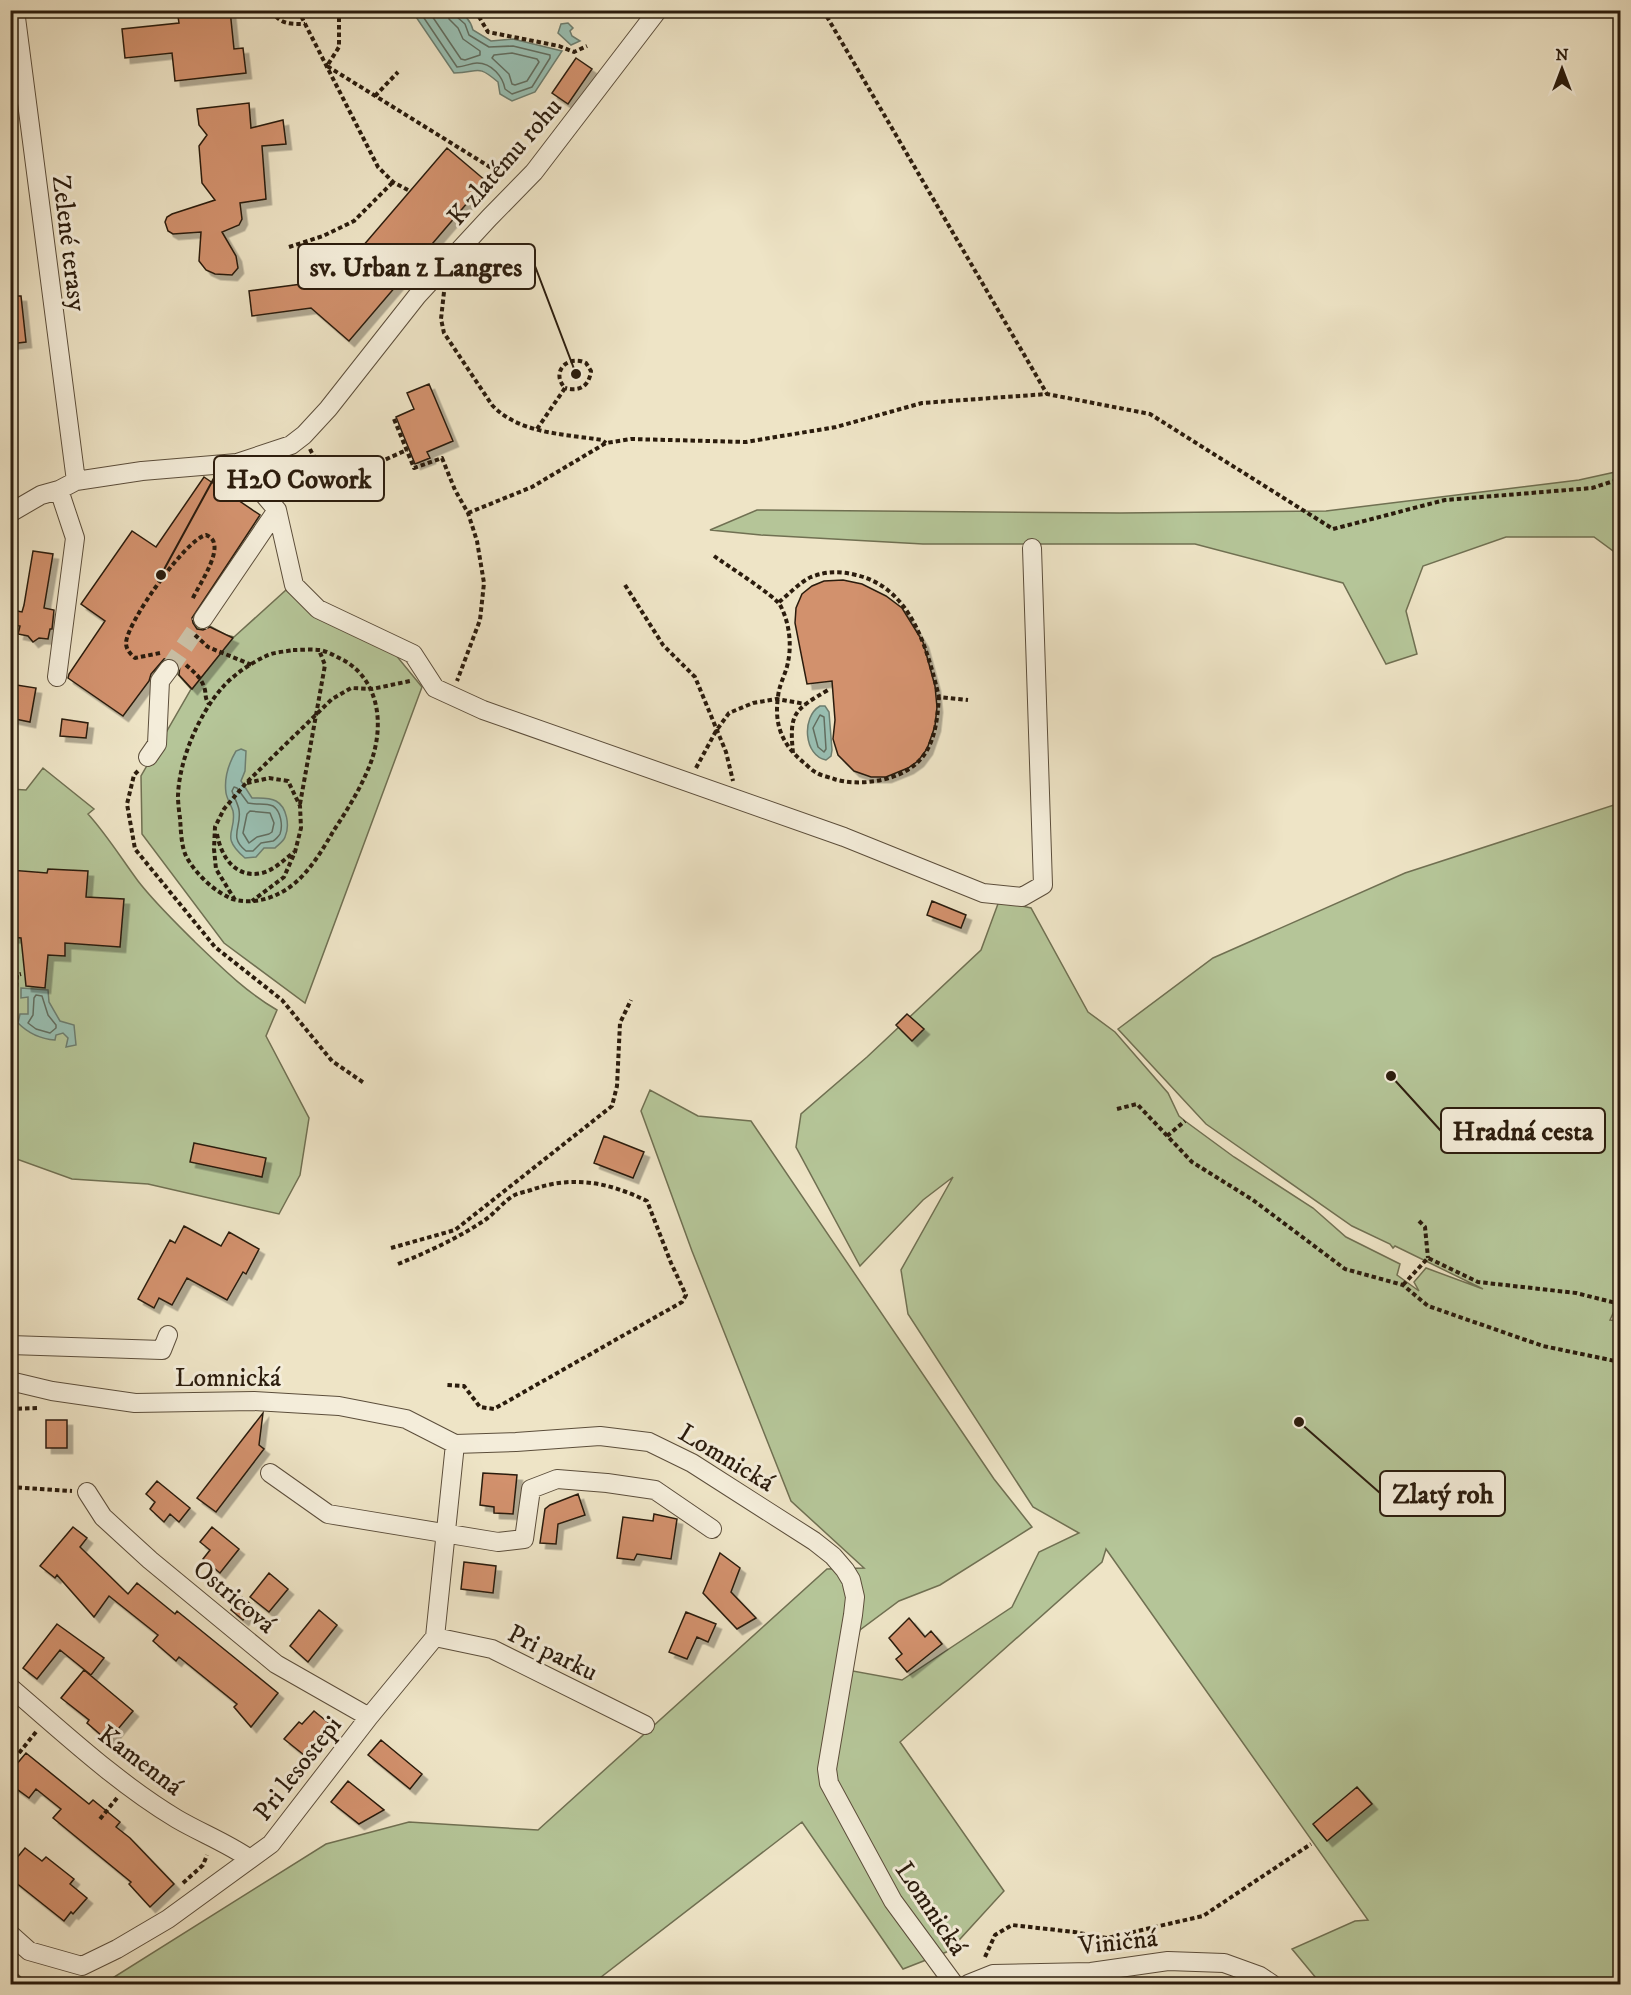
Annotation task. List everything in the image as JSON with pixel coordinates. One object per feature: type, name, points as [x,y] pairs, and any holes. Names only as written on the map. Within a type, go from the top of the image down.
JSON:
[{"type":"street","name":"Zelené terasy","points":[[15,10],[76,482]]},
{"type":"street","name":"K zlatému rohu","points":[[10,513],[41,495],[76,482],[142,471],[237,463],[291,445],[304,435],[328,409],[435,276],[534,172],[658,10]]},
{"type":"street","points":[[237,463],[277,510],[294,585],[318,609],[413,654],[435,688],[503,718],[844,837],[983,893],[1022,897],[1043,885],[1032,548]]},
{"type":"street","points":[[57,677],[75,538],[59,490]]},
{"type":"street","points":[[203,619],[277,510]]},
{"type":"street","points":[[148,757],[158,744],[160,681],[169,669]]},
{"type":"street","points":[[10,1345],[162,1350],[168,1335]]},
{"type":"street","name":"Lomnická","points":[[10,1381],[52,1391],[135,1403],[254,1401],[339,1406],[406,1419],[455,1444],[600,1436],[649,1442],[692,1462],[814,1541],[833,1556],[851,1580],[855,1597],[851,1636],[827,1769],[829,1783],[893,1901],[954,1984]]},
{"type":"street","points":[[435,1637],[455,1444]]},
{"type":"street","points":[[270,1473],[328,1514],[498,1542],[524,1539],[531,1489],[557,1479],[655,1490],[712,1529]]},
{"type":"street","name":"Ostricová","points":[[87,1492],[103,1517],[150,1560],[276,1664],[369,1717]]},
{"type":"street","name":"Pri lesostepi","points":[[10,1934],[29,1951],[82,1966],[117,1949],[168,1919],[271,1844],[369,1717],[435,1637]]},
{"type":"street","name":"Pri parku","points":[[435,1637],[492,1649],[645,1725]]},
{"type":"street","name":"Kamenná","points":[[10,1688],[127,1785],[177,1819],[236,1849],[250,1859]]},
{"type":"street","name":"Viničná","points":[[973,1982],[993,1974],[1091,1972],[1168,1960],[1224,1963],[1260,1976],[1272,1984]]},
{"type":"path","points":[[272,10],[275,16],[286,24],[305,24]]},
{"type":"path","points":[[298,10],[378,167],[393,182],[408,190]]},
{"type":"path","points":[[327,66],[339,47],[339,10]]},
{"type":"path","points":[[823,10],[1047,394]]},
{"type":"path","points":[[477,11],[488,32],[559,46],[574,52],[587,46]]},
{"type":"path","points":[[327,66],[495,169],[519,187]]},
{"type":"path","points":[[375,96],[398,72]]},
{"type":"path","points":[[289,247],[323,237],[354,221],[393,182]]},
{"type":"path","points":[[435,276],[444,292],[442,326],[447,340],[500,414],[517,423],[537,429],[602,440],[606,443]]},
{"type":"path","points":[[574,359],[586,363],[591,371],[588,384],[573,390],[565,388],[561,384],[560,377],[562,365],[574,359]]},
{"type":"path","points":[[537,429],[565,388]]},
{"type":"path","points":[[468,513],[532,487],[606,443],[631,439],[746,442],[836,427],[922,403],[1047,394],[1150,414],[1333,529],[1445,500],[1592,488],[1620,479]]},
{"type":"path","points":[[394,419],[414,468],[442,458],[455,490],[468,513],[477,541],[483,583],[480,620],[451,695]]},
{"type":"path","points":[[315,460],[322,468],[342,475],[407,450]]},
{"type":"path","points":[[714,556],[778,602],[788,625],[788,663],[777,699],[782,738],[793,754],[816,773],[844,782],[874,781],[898,776],[918,763],[927,751],[937,726],[939,697],[922,638],[906,608],[892,593],[871,578],[830,571],[810,578],[778,602]]},
{"type":"path","points":[[625,585],[663,645],[695,677],[726,752],[738,800]]},
{"type":"path","points":[[293,650],[318,650],[330,653],[358,669],[372,688],[377,736],[371,762],[351,803],[320,854],[302,877],[279,894],[260,901],[252,901],[236,900],[217,892],[186,857],[180,834],[178,795],[188,751],[198,724],[209,705],[234,676],[268,655],[293,650]]},
{"type":"path","points":[[252,901],[284,878],[295,852],[301,828],[300,806],[325,665],[318,650]]},
{"type":"path","points":[[236,900],[216,869],[215,827],[224,809],[246,783],[332,699],[351,688],[372,688],[428,678]]},
{"type":"path","points":[[793,754],[791,733],[793,718],[805,704],[828,690]]},
{"type":"path","points":[[939,697],[968,700]]},
{"type":"path","points":[[688,782],[716,731],[729,713],[753,703],[777,699],[805,704]]},
{"type":"path","points":[[148,757],[134,775],[127,804],[135,849],[215,947],[282,1000],[332,1061],[364,1083]]},
{"type":"path","points":[[246,783],[269,778],[288,781],[300,806]]},
{"type":"path","points":[[215,827],[220,849],[232,866],[244,873],[261,873],[278,865],[295,852]]},
{"type":"path","points":[[14,1017],[17,975],[21,974]]},
{"type":"path","points":[[10,988],[16,991]]},
{"type":"path","points":[[392,1248],[455,1230],[612,1107],[617,1086],[620,1023],[631,1000]]},
{"type":"path","points":[[1117,1109],[1137,1104],[1192,1162],[1252,1200],[1346,1269],[1403,1285],[1428,1306],[1543,1346],[1620,1362]]},
{"type":"path","points":[[1167,1136],[1185,1121]]},
{"type":"path","points":[[398,1264],[439,1247],[485,1220],[513,1196],[549,1183],[569,1181],[601,1183],[630,1192],[647,1201],[686,1295],[682,1302],[494,1409],[480,1407],[464,1386],[447,1385]]},
{"type":"path","points":[[1403,1285],[1428,1258],[1425,1227],[1419,1221]]},
{"type":"path","points":[[1428,1258],[1478,1282],[1576,1293],[1620,1304]]},
{"type":"path","points":[[10,1486],[87,1492]]},
{"type":"path","points":[[19,1752],[47,1718]]},
{"type":"path","points":[[100,1818],[127,1785]]},
{"type":"path","points":[[179,1888],[203,1865],[215,1838]]},
{"type":"path","points":[[973,1982],[995,1935],[1012,1925],[1107,1938],[1203,1916],[1311,1845]]},
{"type":"green space","points":[[1620,471],[1620,556],[1594,537],[1506,537],[1423,566],[1406,611],[1417,654],[1386,664],[1343,583],[1195,544],[923,544],[710,530],[757,510],[1120,513],[1326,511],[1579,480]]},
{"type":"green space","points":[[233,541],[202,603],[201,609],[206,624],[234,637],[286,590],[317,618],[395,654],[422,687],[305,1003],[224,943],[142,834],[141,776],[191,689],[174,670],[157,670],[148,674]]},
{"type":"green space","points":[[43,768],[94,809],[88,814],[138,881],[166,913],[234,979],[277,1010],[266,1036],[309,1118],[300,1175],[279,1214],[148,1184],[72,1179],[11,1157],[10,789],[26,790]]},
{"type":"green space","points":[[1620,803],[1620,1298],[1610,1320],[1620,1321],[1620,1984],[1321,1984],[1292,1949],[1355,1921],[1368,1920],[1106,1549],[1102,1562],[900,1742],[1004,1891],[949,1951],[903,1969],[802,1822],[592,1984],[103,1984],[326,1844],[409,1822],[538,1830],[827,1569],[864,1568],[791,1501],[692,1251],[641,1111],[650,1090],[698,1116],[751,1121],[994,1479],[1032,1527],[940,1585],[899,1601],[860,1630],[847,1670],[902,1680],[1012,1607],[1039,1552],[1079,1533],[1033,1507],[908,1314],[901,1270],[953,1177],[923,1200],[860,1266],[796,1147],[801,1114],[867,1057],[981,950],[999,901],[1031,908],[1088,1012],[1115,1032],[1168,1093],[1179,1116],[1234,1157],[1313,1208],[1346,1237],[1400,1264],[1397,1275],[1419,1291],[1414,1282],[1426,1268],[1483,1289],[1395,1246],[1393,1248],[1390,1244],[1352,1226],[1206,1124],[1118,1029],[1213,958],[1405,873]]},
{"type":"green space","points":[[11,1968],[28,1984],[11,1984]]},
{"type":"water","points":[[452,10],[465,16],[473,30],[491,41],[513,39],[562,51],[535,92],[512,101],[500,94],[498,82],[481,71],[454,73],[416,17],[419,11]]},
{"type":"water","points":[[568,23],[573,28],[570,31],[572,36],[580,41],[571,45],[558,33],[561,24]]},
{"type":"water","points":[[820,706],[825,706],[829,712],[832,750],[831,756],[826,760],[813,751],[808,736],[810,719]]},
{"type":"water","points":[[241,749],[246,751],[245,771],[241,781],[252,798],[270,799],[280,804],[287,822],[284,838],[275,848],[264,848],[256,857],[245,858],[237,851],[231,839],[234,818],[226,788],[226,777],[231,761],[236,751]]},
{"type":"water","points":[[21,988],[48,990],[49,1002],[60,1021],[74,1025],[76,1045],[66,1047],[68,1038],[63,1033],[56,1035],[55,1040],[44,1038],[31,1033],[18,1023],[20,1014],[28,1014],[28,997],[21,998]]},
{"type":"building","points":[[177,10],[230,10],[234,49],[243,48],[246,73],[175,81],[172,53],[125,58],[122,29],[179,23]]},
{"type":"building","points":[[576,58],[592,69],[568,104],[552,93]]},
{"type":"building","points":[[249,103],[251,128],[283,120],[286,144],[262,146],[266,199],[240,203],[242,219],[239,225],[222,232],[236,256],[238,268],[232,275],[215,274],[206,270],[199,261],[201,232],[173,234],[168,231],[165,222],[172,214],[215,200],[202,183],[199,146],[207,135],[199,125],[197,109]]},
{"type":"building","points":[[447,148],[486,181],[349,341],[311,308],[252,316],[249,291],[317,282],[326,289]]},
{"type":"building","points":[[10,296],[21,296],[26,342],[10,344]]},
{"type":"building","points":[[429,384],[453,441],[427,452],[430,458],[415,464],[396,417],[414,409],[407,393]]},
{"type":"building","points":[[204,477],[260,515],[192,618],[197,629],[203,630],[210,627],[233,638],[192,689],[179,675],[180,665],[176,660],[164,659],[123,716],[68,678],[105,621],[81,604],[132,531],[156,547]]},
{"type":"building","points":[[33,551],[53,554],[44,608],[54,610],[52,629],[50,629],[48,639],[39,638],[33,642],[28,636],[18,634],[20,626],[14,625],[17,611],[22,612],[24,605]]},
{"type":"building","points":[[843,580],[862,584],[886,596],[902,608],[923,642],[935,686],[937,707],[935,726],[927,749],[918,761],[908,768],[886,777],[871,777],[854,771],[838,755],[833,739],[835,720],[832,681],[807,684],[795,623],[796,608],[802,594],[812,586],[824,581]]},
{"type":"building","points":[[10,684],[36,688],[30,722],[10,718]]},
{"type":"building","points":[[62,719],[88,723],[86,738],[60,736]]},
{"type":"building","points":[[48,869],[88,871],[86,897],[124,899],[120,947],[65,943],[65,956],[48,955],[45,988],[26,986],[21,938],[10,937],[10,870],[47,873]]},
{"type":"building","points":[[932,901],[966,915],[961,928],[927,915]]},
{"type":"building","points":[[907,1014],[924,1029],[912,1041],[896,1025]]},
{"type":"building","points":[[604,1136],[644,1152],[633,1178],[594,1163]]},
{"type":"building","points":[[194,1143],[266,1158],[262,1177],[190,1162]]},
{"type":"building","points":[[184,1226],[221,1246],[229,1232],[259,1249],[246,1274],[243,1272],[227,1300],[187,1278],[172,1305],[159,1298],[154,1308],[138,1299],[170,1240],[175,1243]]},
{"type":"building","points":[[263,1413],[259,1445],[264,1449],[216,1512],[197,1498]]},
{"type":"building","points":[[46,1420],[67,1420],[67,1448],[46,1448]]},
{"type":"building","points":[[483,1473],[517,1475],[513,1514],[494,1513],[494,1507],[480,1505]]},
{"type":"building","points":[[157,1481],[190,1508],[179,1522],[170,1514],[164,1522],[150,1509],[155,1502],[146,1494]]},
{"type":"building","points":[[578,1494],[585,1515],[558,1524],[556,1544],[540,1543],[545,1509]]},
{"type":"building","points":[[654,1514],[677,1519],[671,1559],[637,1554],[634,1560],[617,1558],[623,1517],[653,1521]]},
{"type":"building","points":[[73,1527],[87,1538],[80,1547],[128,1594],[137,1583],[175,1614],[177,1611],[278,1693],[251,1727],[234,1707],[237,1704],[179,1657],[176,1661],[153,1641],[158,1635],[109,1596],[94,1617],[57,1575],[55,1578],[40,1566]]},
{"type":"building","points":[[212,1527],[239,1549],[220,1573],[203,1559],[210,1550],[200,1542]]},
{"type":"building","points":[[720,1553],[740,1568],[731,1592],[756,1618],[737,1629],[703,1593]]},
{"type":"building","points":[[464,1562],[496,1566],[493,1593],[461,1589]]},
{"type":"building","points":[[269,1573],[288,1589],[269,1612],[250,1597]]},
{"type":"building","points":[[242,1597],[254,1607],[243,1620],[231,1610]]},
{"type":"building","points":[[319,1610],[337,1625],[308,1662],[290,1646]]},
{"type":"building","points":[[686,1612],[716,1624],[708,1642],[697,1637],[687,1659],[669,1652]]},
{"type":"building","points":[[909,1618],[925,1637],[931,1631],[942,1644],[907,1672],[896,1659],[902,1654],[889,1638]]},
{"type":"building","points":[[57,1624],[104,1658],[91,1675],[60,1650],[37,1679],[23,1668]]},
{"type":"building","points":[[84,1670],[133,1711],[108,1741],[87,1723],[89,1720],[61,1698]]},
{"type":"building","points":[[314,1711],[330,1724],[304,1755],[284,1739],[299,1722],[302,1724]]},
{"type":"building","points":[[381,1740],[422,1774],[410,1789],[368,1755]]},
{"type":"building","points":[[26,1753],[89,1804],[93,1800],[120,1822],[116,1827],[130,1838],[174,1884],[150,1907],[129,1884],[131,1882],[53,1818],[61,1809],[36,1789],[29,1798],[10,1784],[10,1772]]},
{"type":"building","points":[[348,1781],[384,1810],[359,1824],[331,1802]]},
{"type":"building","points":[[1357,1787],[1372,1804],[1327,1841],[1313,1824]]},
{"type":"building","points":[[25,1848],[42,1861],[46,1857],[74,1879],[70,1884],[87,1898],[64,1921],[10,1878],[10,1866]]},
{"type":"tunnel","points":[[169,669],[203,619]]},
{"type":"place","name":"sv. Urban z Langres","points":[[576,374]]},
{"type":"place","name":"H2O Cowork","points":[[161,575]]},
{"type":"place","name":"Hradná cesta","points":[[1391,1076]]},
{"type":"place","name":"Zlatý roh","points":[[1299,1422]]}]
